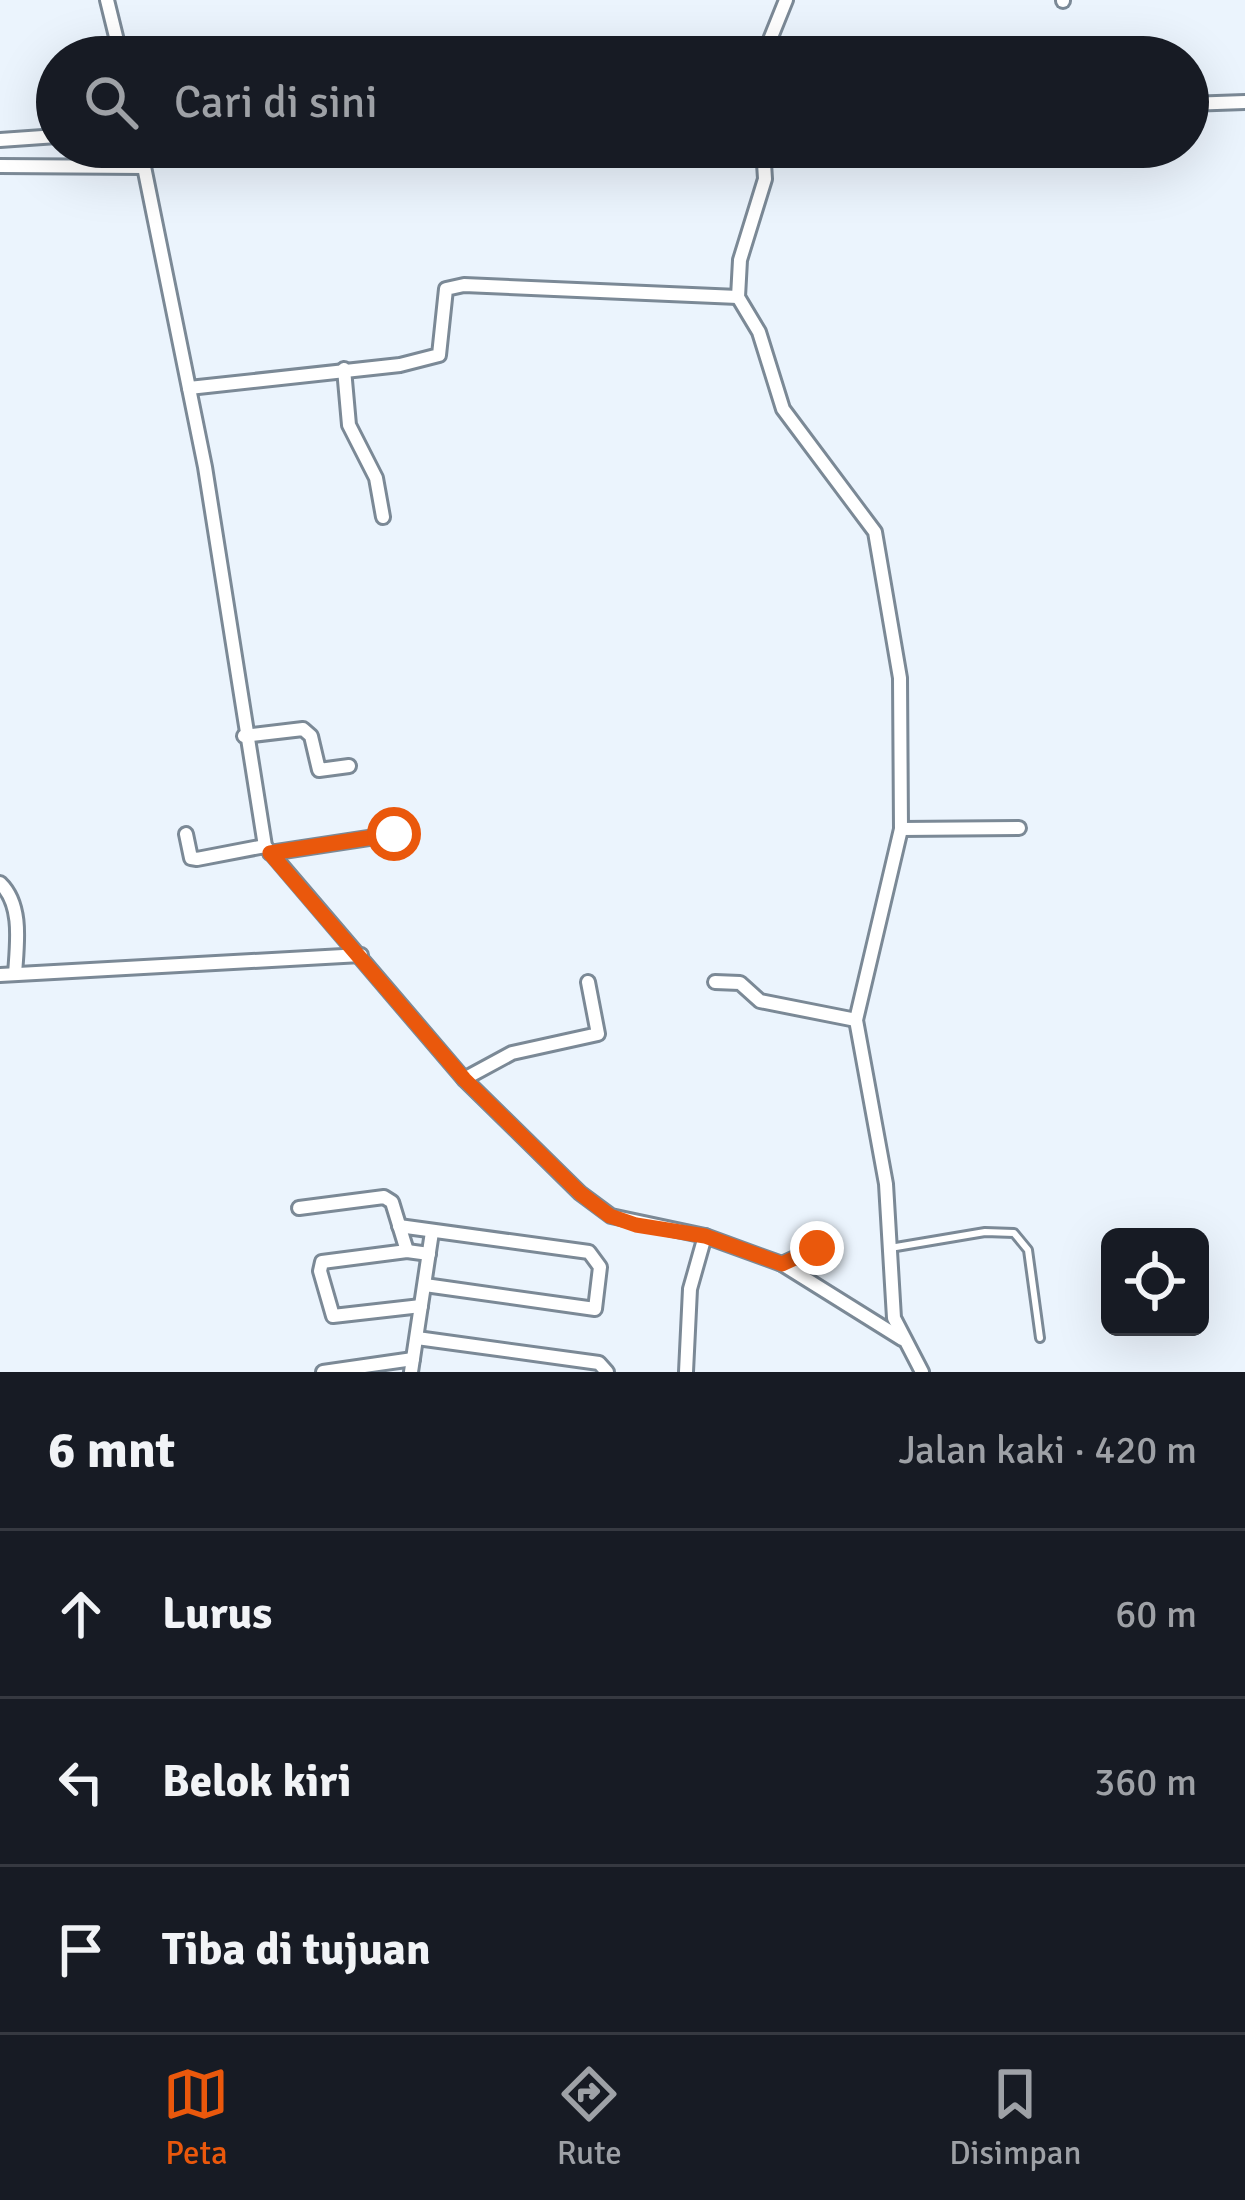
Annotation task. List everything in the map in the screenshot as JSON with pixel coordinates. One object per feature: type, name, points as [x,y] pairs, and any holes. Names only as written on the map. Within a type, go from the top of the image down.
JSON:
[{"type":"street","points":[[107,0],[116,36]]},
{"type":"street","points":[[772,36],[786,0]]},
{"type":"street","points":[[1209,103],[1245,102]]},
{"type":"street","points":[[0,140],[36,137]]},
{"type":"street","points":[[0,166],[36,166]]},
{"type":"street","points":[[143,168],[189,388],[244,736],[267,849],[464,1079],[580,1193],[610,1216],[705,1236],[782,1264],[902,1339]]},
{"type":"street","points":[[764,168],[740,260],[738,297],[759,332],[783,409],[875,532],[900,678],[902,830],[856,1020],[880,1141],[894,1318],[922,1372]]},
{"type":"street","points":[[189,388],[400,365],[439,355],[446,289],[464,285],[738,297]]},
{"type":"street","points":[[344,369],[349,425],[376,478],[383,517]]},
{"type":"street","points":[[244,736],[303,729],[311,736],[319,770],[349,766]]},
{"type":"street","points":[[902,830],[1018,829]]},
{"type":"street","points":[[186,835],[191,858],[197,859],[394,834]]},
{"type":"street","points":[[0,883],[12,898],[18,932],[8,975],[361,955]]},
{"type":"street","points":[[464,1079],[512,1053],[598,1034],[587,982]]},
{"type":"street","points":[[715,982],[740,983],[760,1001],[856,1020]]},
{"type":"street","points":[[299,1208],[384,1197],[392,1202],[407,1251]]},
{"type":"street","points":[[399,1226],[589,1252],[600,1267],[595,1309],[425,1285]]},
{"type":"street","points":[[322,1372],[412,1366],[432,1232]]},
{"type":"street","points":[[686,1372],[690,1288],[705,1236]]},
{"type":"street","points":[[782,1264],[817,1248]]},
{"type":"street","points":[[421,1306],[333,1316],[320,1271],[322,1262],[407,1251],[429,1254]]},
{"type":"street","points":[[417,1338],[603,1368]]},
{"type":"lane","points":[[887,1248],[985,1232],[1014,1233],[1028,1250],[1040,1338]]},
{"type":"route","points":[[394,834],[270,853],[505,1122],[610,1216],[705,1236],[782,1264],[817,1248]]}]
